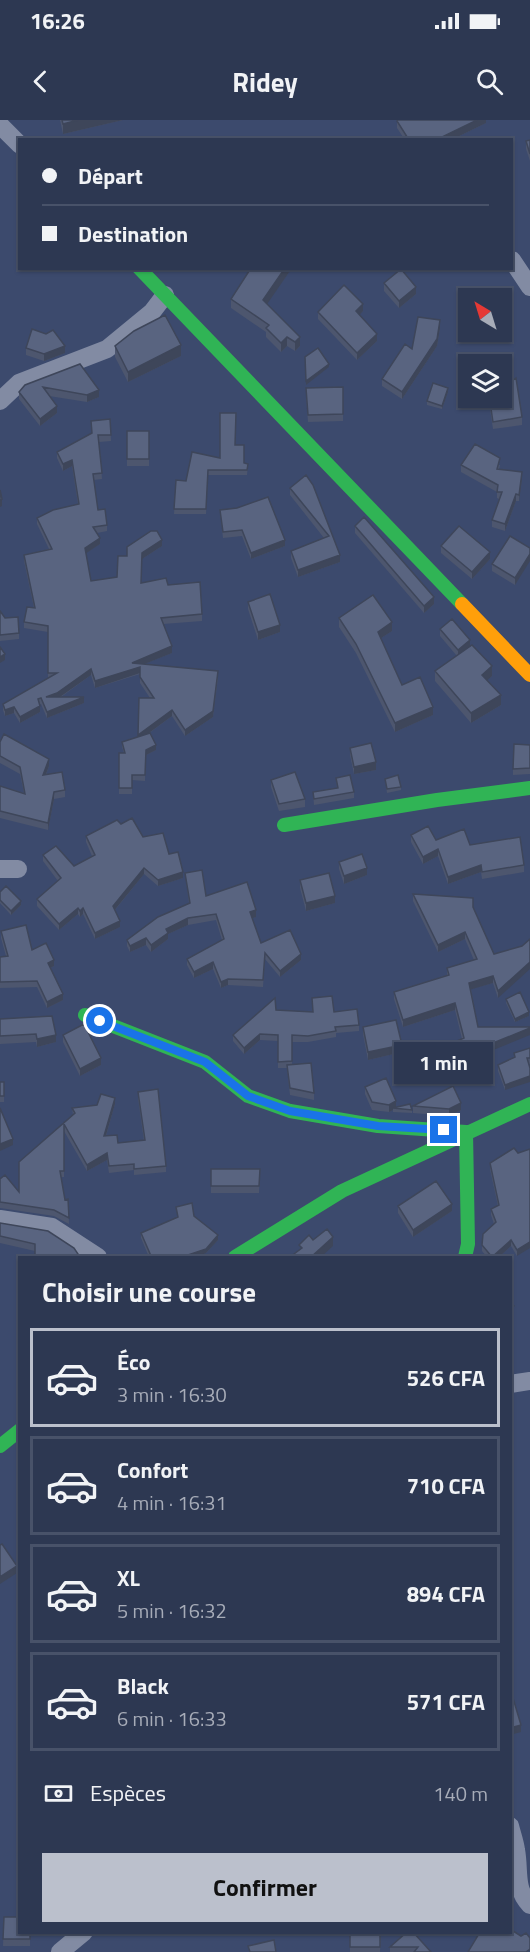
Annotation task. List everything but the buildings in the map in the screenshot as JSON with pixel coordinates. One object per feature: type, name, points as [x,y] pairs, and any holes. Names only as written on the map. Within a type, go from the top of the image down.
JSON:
[{"type":"street","points":[[0,125],[18,143]]},
{"type":"street","points":[[513,262],[530,287]]},
{"type":"street","points":[[141,270],[530,675]]},
{"type":"street","points":[[0,401],[19,383],[107,349],[152,312],[165,295]]},
{"type":"street","points":[[284,825],[393,809],[469,793],[530,788]]},
{"type":"street","points":[[85,1015],[205,1062],[248,1096],[290,1111],[378,1126],[466,1132]]},
{"type":"street","points":[[237,1256],[342,1191],[530,1104]]},
{"type":"street","points":[[465,1256],[468,1244],[466,1132]]},
{"type":"street","points":[[0,1219],[52,1227],[96,1256]]},
{"type":"street","points":[[512,1384],[530,1381]]},
{"type":"street","points":[[0,1446],[18,1432]]},
{"type":"street","points":[[512,1834],[516,1851],[517,1882],[523,1898],[530,1905]]},
{"type":"street","points":[[60,1952],[82,1934]]},
{"type":"traffic: fast","points":[[141,270],[462,604]]},
{"type":"traffic: fast","points":[[284,825],[437,800],[530,788]]},
{"type":"traffic: fast","points":[[85,1015],[205,1062],[248,1096],[290,1111],[378,1126],[466,1132],[468,1244],[465,1256]]},
{"type":"traffic: fast","points":[[237,1256],[342,1191],[530,1104]]},
{"type":"traffic: fast","points":[[0,1446],[18,1432]]},
{"type":"traffic: slow","points":[[462,604],[530,675]]},
{"type":"route","points":[[100,1021],[205,1062],[248,1096],[290,1111],[378,1126],[444,1130]]}]
